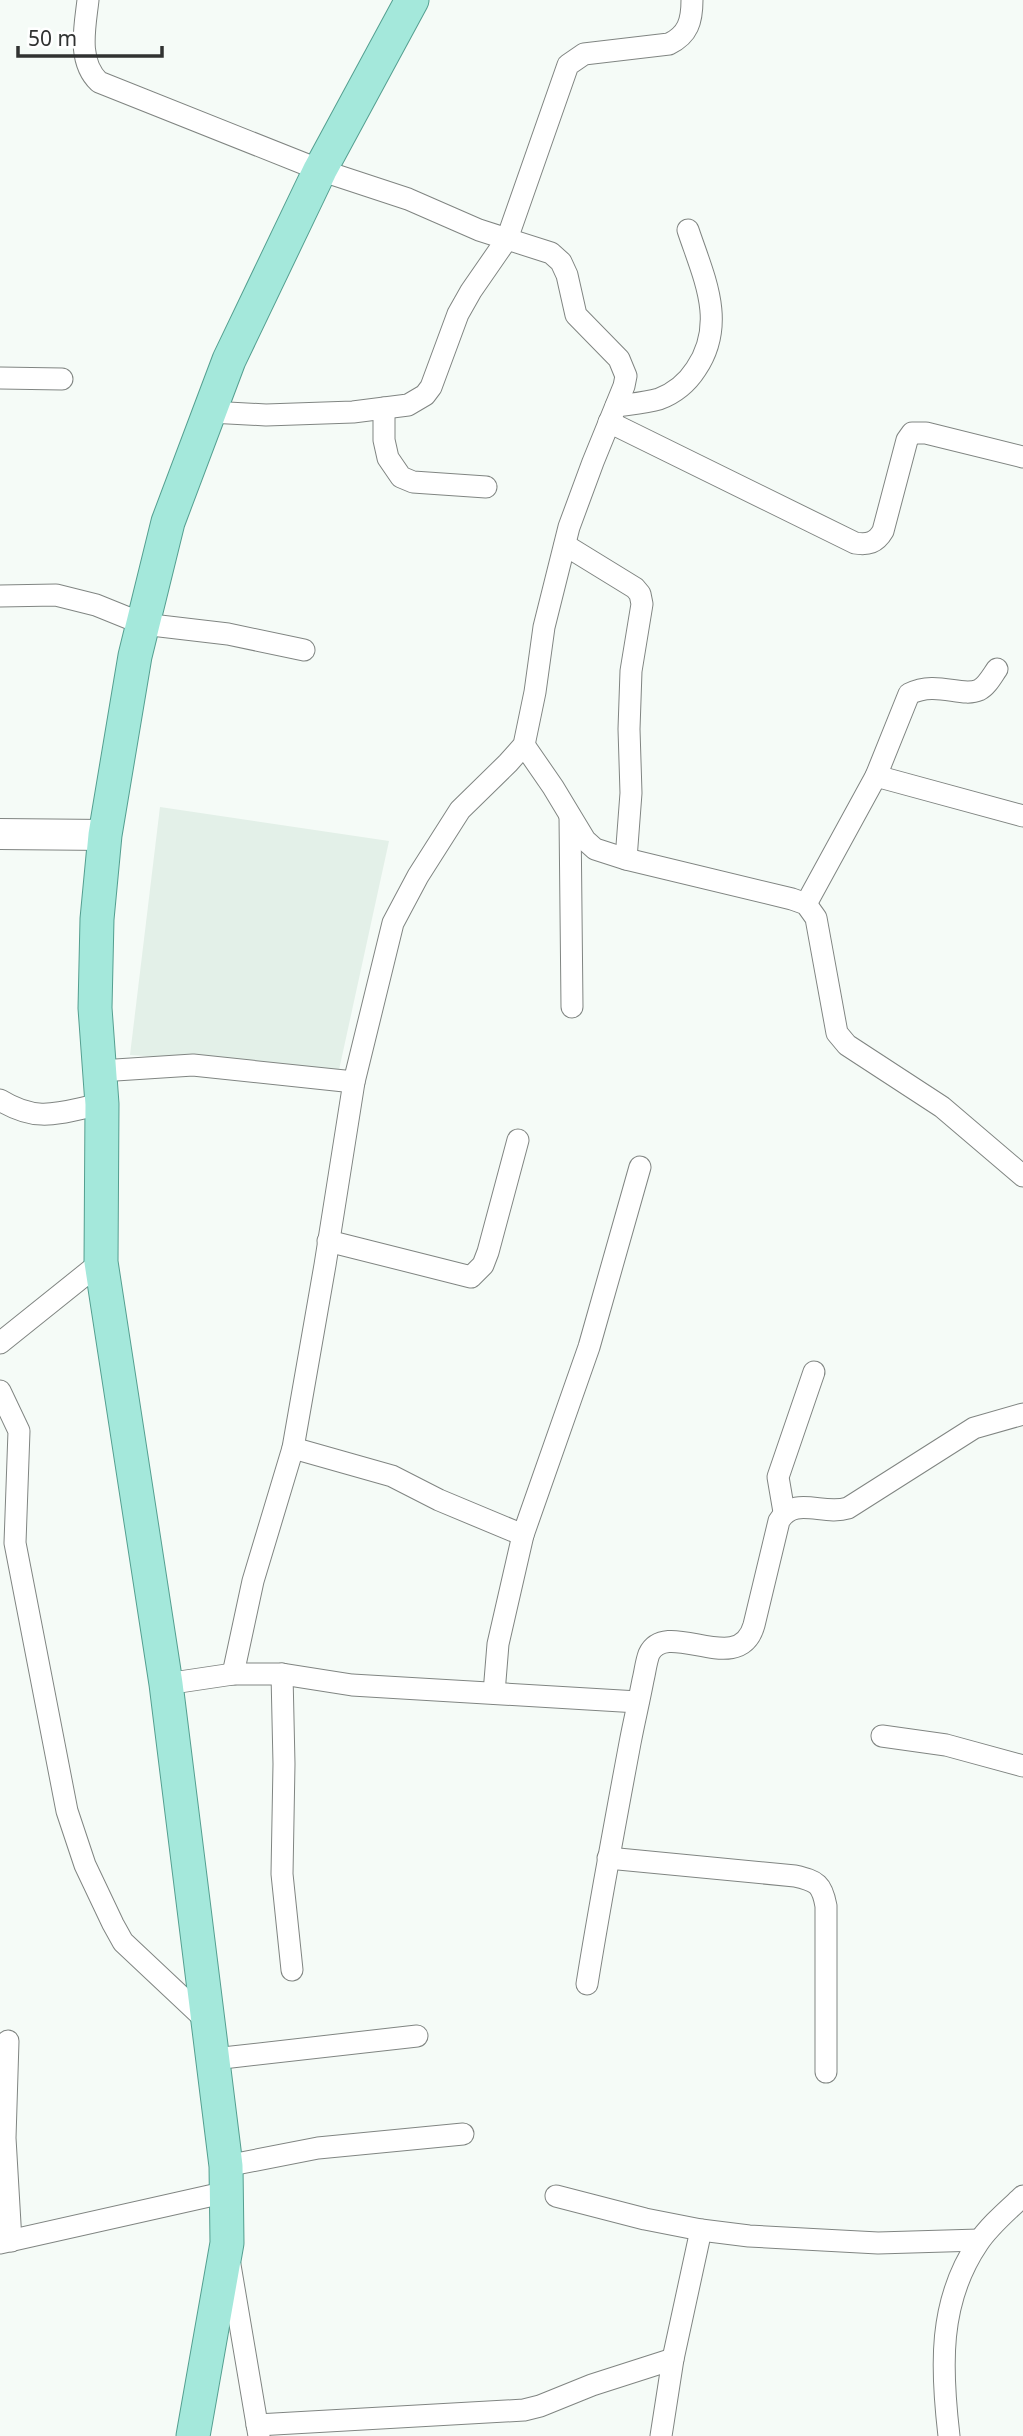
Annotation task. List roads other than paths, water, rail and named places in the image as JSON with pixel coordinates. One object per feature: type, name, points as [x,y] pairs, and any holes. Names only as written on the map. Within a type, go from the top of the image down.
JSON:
[{"type":"main road","points":[[193,2436],[227,2243],[226,2179],[214,2059],[206,2021],[166,1684],[101,1262],[102,1104],[95,1008],[97,919],[105,835],[132,670],[169,522],[229,360],[320,170],[412,0]]},
{"type":"street","points":[[88,0],[86,60],[91,74],[99,82],[320,170],[408,199],[479,230],[551,253],[561,262],[567,275],[576,315],[619,359],[626,376],[580,496],[565,545],[544,627],[524,744],[460,810],[418,876],[393,923],[354,1082],[293,1448],[253,1581],[233,1674]]},
{"type":"street","points":[[210,412],[267,415],[353,412],[408,405],[425,395],[431,387],[458,314],[508,239],[568,65],[584,54],[669,44],[681,38],[690,23],[692,0]]},
{"type":"street","points":[[613,414],[680,389],[705,355],[713,333],[711,306],[688,230]]},
{"type":"street","points":[[0,379],[62,379]]},
{"type":"street","points":[[384,408],[384,440],[388,458],[401,477],[413,482],[486,487]]},
{"type":"street","points":[[613,414],[855,543],[862,544],[873,543],[883,531],[907,440],[912,433],[926,433],[1023,457]]},
{"type":"street","points":[[565,545],[635,588],[640,594],[642,604],[631,671],[631,793],[626,859]]},
{"type":"street","points":[[0,596],[56,595],[96,605],[143,624],[228,634],[304,650]]},
{"type":"street","points":[[806,904],[876,776],[909,694],[920,688],[933,687],[971,692],[985,686],[997,669]]},
{"type":"street","points":[[524,744],[585,840],[595,849],[806,904],[816,918],[836,1032],[847,1045],[942,1107],[1023,1176]]},
{"type":"street","points":[[876,776],[1023,816]]},
{"type":"street","points":[[570,814],[572,1007]]},
{"type":"street","points":[[0,834],[105,835]]},
{"type":"street","points":[[100,1071],[193,1065],[354,1082]]},
{"type":"street","points":[[0,1100],[33,1115],[102,1104]]},
{"type":"street","points":[[328,1241],[471,1277],[483,1265],[488,1252],[518,1140]]},
{"type":"street","points":[[494,1693],[498,1644],[523,1535],[589,1347],[640,1167]]},
{"type":"street","points":[[0,1343],[101,1262]]},
{"type":"street","points":[[784,1512],[778,1488],[780,1466],[814,1372]]},
{"type":"street","points":[[0,1391],[19,1431],[15,1543],[67,1811],[85,1865],[123,1942],[206,2021]]},
{"type":"street","points":[[587,1984],[638,1702],[649,1655],[654,1647],[672,1642],[728,1648],[740,1645],[748,1639],[752,1633],[779,1521],[784,1512],[792,1507],[830,1510],[848,1508],[974,1428],[1023,1414]]},
{"type":"street","points":[[293,1448],[392,1476],[439,1500],[523,1535]]},
{"type":"street","points":[[166,1684],[233,1674],[282,1674],[352,1685],[638,1702]]},
{"type":"street","points":[[282,1674],[282,1874],[292,1970]]},
{"type":"street","points":[[882,1736],[946,1745],[1023,1766]]},
{"type":"street","points":[[608,1858],[795,1876],[816,1883],[823,1889],[826,1906],[826,2072]]},
{"type":"street","points":[[214,2059],[417,2036]]},
{"type":"street","points":[[8,2042],[5,2242],[226,2179],[318,2148],[463,2134]]},
{"type":"street","points":[[556,2196],[645,2219],[749,2236],[878,2243],[979,2240]]},
{"type":"street","points":[[948,2436],[942,2360],[946,2327],[963,2268],[979,2240],[1023,2196]]},
{"type":"street","points":[[661,2436],[673,2359],[701,2230]]},
{"type":"street","points":[[227,2243],[258,2430],[524,2410],[673,2359]]}]
